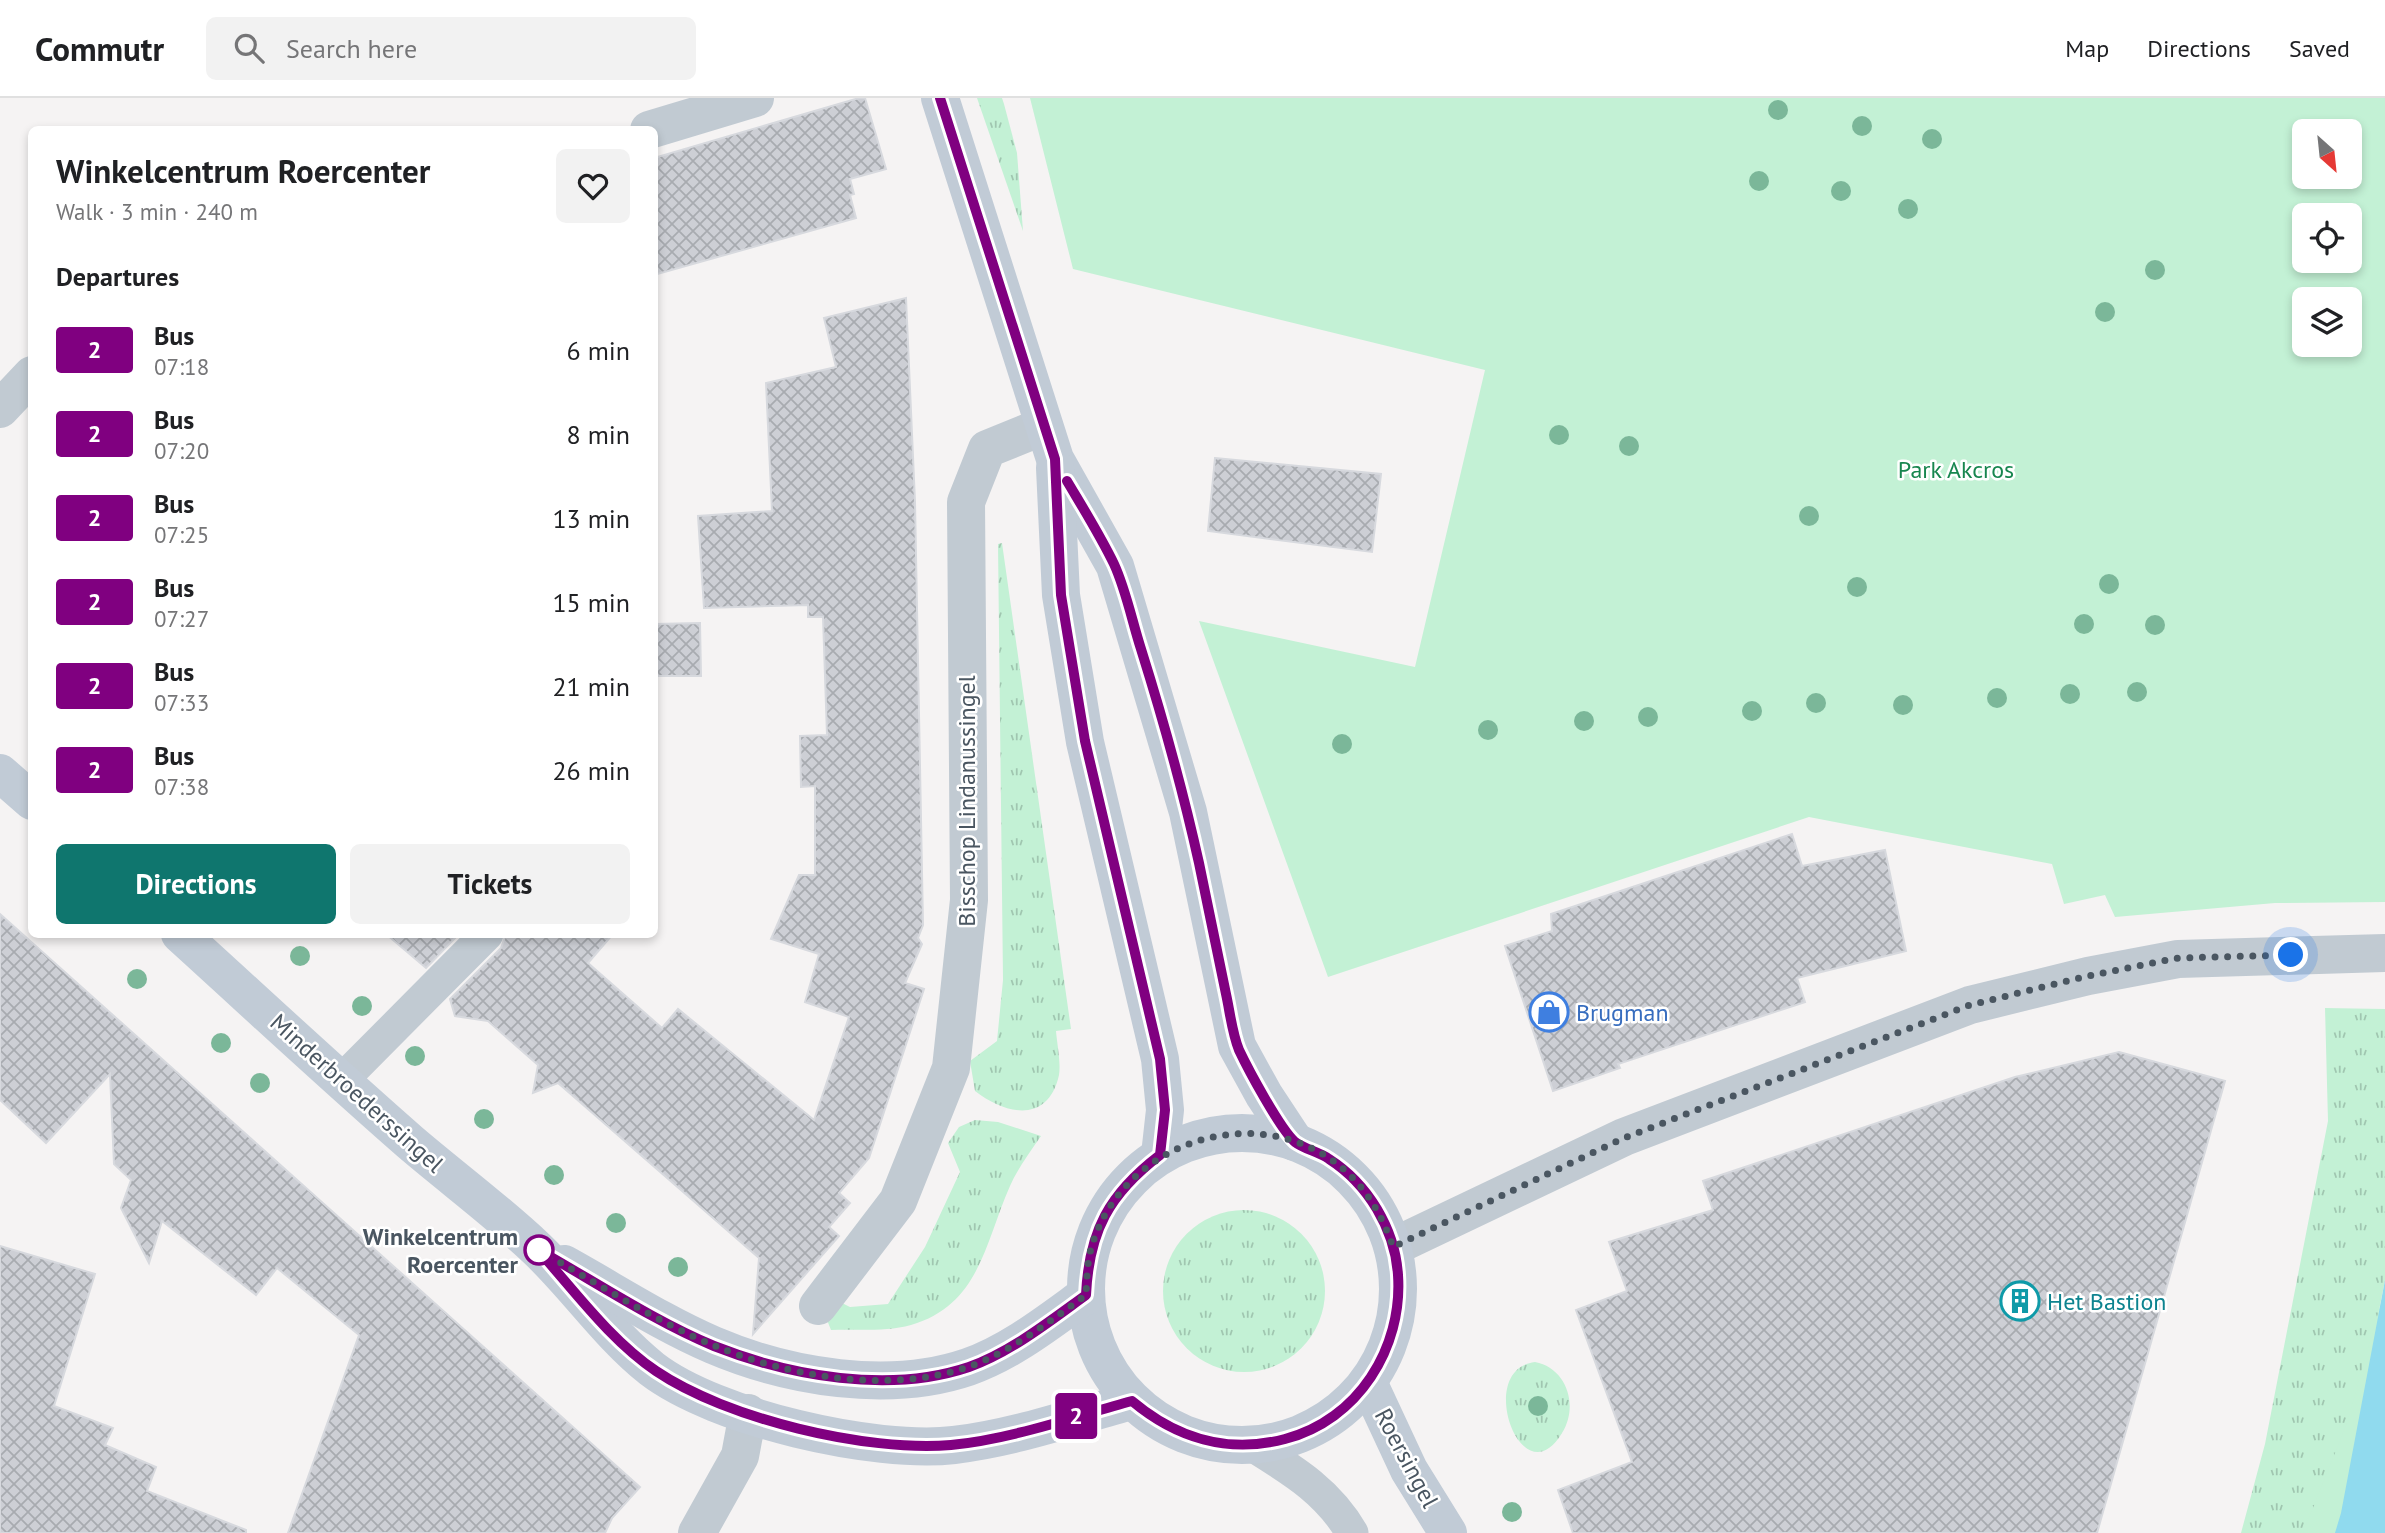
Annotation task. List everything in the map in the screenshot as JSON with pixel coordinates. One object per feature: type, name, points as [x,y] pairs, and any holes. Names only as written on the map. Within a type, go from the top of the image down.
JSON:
[{"type":"main road","points":[[940,98],[1050,442],[1115,566],[1155,693],[1188,812],[1237,1046],[1264,1095],[1295,1142]]},
{"type":"main road","points":[[1050,442],[1061,595],[1085,741],[1160,1059],[1165,1110],[1160,1155]]},
{"type":"main road","points":[[0,772],[28,797]]},
{"type":"main road","name":"Minderbroederssingel","points":[[184,938],[342,1080],[537,1249],[607,1327],[654,1370],[693,1393],[748,1413],[844,1437],[908,1446],[993,1438],[1132,1401]]},
{"type":"main road","points":[[1233,1133],[1276,1136],[1295,1142],[1330,1159],[1352,1177],[1370,1198],[1393,1247],[1398,1272],[1396,1321],[1380,1363],[1368,1382],[1336,1415],[1295,1437],[1252,1445],[1230,1446],[1185,1435],[1147,1414],[1132,1401],[1114,1380],[1100,1355],[1090,1326],[1086,1295],[1092,1244],[1101,1220],[1135,1174],[1160,1155],[1184,1144],[1233,1133]]},
{"type":"main road","name":"Minderbroederssingel","points":[[537,1249],[712,1345],[774,1366],[845,1378],[904,1378],[969,1367],[1045,1325],[1086,1295]]},
{"type":"main road","name":"Roersingel","points":[[1368,1382],[1409,1470],[1448,1533]]},
{"type":"street","points":[[658,127],[755,98]]},
{"type":"street","points":[[0,409],[28,379]]},
{"type":"street","name":"Bisschop Lindanussingel","points":[[818,1306],[898,1201],[951,1068],[969,900],[966,502],[987,449],[1050,442]]},
{"type":"street","points":[[1393,1247],[1624,1138],[1970,1005],[2088,976],[2178,958],[2377,953]]},
{"type":"street","points":[[697,1533],[740,1456],[748,1413]]},
{"type":"lane","points":[[342,1080],[483,938]]},
{"type":"lane","points":[[1252,1445],[1321,1492],[1333,1503],[1352,1533]]},
{"type":"green space","points":[[977,98],[1002,98],[1017,153],[1023,231]]},
{"type":"green space","name":"Park Akcros","points":[[1030,98],[2385,98],[2385,902],[2275,903],[2115,917],[2105,895],[2064,904],[2052,864],[1809,817],[1328,977],[1199,621],[1415,667],[1485,370],[1073,269]]},
{"type":"green space","points":[[1002,543],[1071,1029],[1056,1031],[1059,1075],[1054,1091],[1046,1102],[1036,1108],[1024,1110],[1000,1106],[975,1091],[970,1061],[997,1041],[1003,980],[998,544]]},
{"type":"green space","points":[[2325,1008],[2385,1009],[2385,1280],[2335,1533],[2241,1533],[2265,1444],[2328,1121]]},
{"type":"green space","points":[[975,1120],[998,1122],[1041,1136],[1013,1179],[986,1249],[966,1287],[952,1303],[934,1316],[911,1325],[882,1329],[831,1330],[827,1320],[840,1302],[850,1307],[888,1304],[925,1247],[960,1172],[948,1143],[959,1127]]},
{"type":"green space","points":[[1244,1210],[1275,1216],[1301,1234],[1319,1260],[1325,1291],[1319,1322],[1301,1348],[1275,1366],[1244,1372],[1213,1366],[1187,1348],[1169,1322],[1163,1291],[1169,1260],[1187,1234],[1213,1216]]},
{"type":"green space","points":[[2384,1292],[2385,1533],[2303,1533],[2347,1423]]},
{"type":"green space","points":[[1535,1362],[1555,1372],[1562,1380],[1567,1390],[1569,1411],[1562,1433],[1547,1449],[1532,1451],[1520,1442],[1511,1425],[1506,1405],[1508,1385],[1517,1370]]},
{"type":"water","points":[[2385,1280],[2385,1533],[2335,1533],[2341,1513]]},
{"type":"building","points":[[865,98],[886,169],[850,179],[854,194],[850,195],[856,218],[658,274],[658,157]]},
{"type":"building","points":[[906,298],[915,502],[923,925],[918,938],[922,944],[905,983],[924,989],[869,1158],[839,1193],[850,1203],[829,1227],[839,1236],[753,1334],[759,1258],[558,1083],[533,1093],[538,1065],[488,1021],[455,1016],[450,999],[501,948],[505,938],[610,938],[588,963],[662,1028],[678,1009],[814,1120],[849,1017],[805,1002],[819,954],[771,939],[799,875],[815,875],[815,786],[801,787],[800,736],[827,735],[823,617],[808,617],[808,605],[704,608],[698,516],[772,511],[766,383],[836,367],[824,318]]},
{"type":"building","points":[[1215,458],[1381,474],[1372,552],[1208,531]]},
{"type":"building","points":[[700,623],[701,676],[658,676],[658,624]]},
{"type":"building","points":[[1792,834],[1802,866],[1885,850],[1906,951],[1797,978],[1805,1002],[1618,1064],[1620,1068],[1553,1091],[1505,946],[1552,931],[1551,914]]},
{"type":"building","points":[[0,914],[640,1487],[612,1518],[605,1533],[288,1533],[359,1335],[277,1268],[256,1295],[162,1221],[149,1263],[121,1208],[131,1180],[114,1164],[110,1074],[46,1143],[0,1100]]},
{"type":"building","points":[[391,938],[455,938],[426,968]]},
{"type":"building","name":"Het Bastion","points":[[2119,1052],[2225,1081],[2097,1533],[1573,1533],[1558,1490],[1632,1462],[1576,1310],[1627,1291],[1609,1242],[1713,1210],[1703,1181],[2015,1077]]},
{"type":"building","points":[[0,1246],[95,1274],[54,1406],[113,1428],[105,1445],[156,1467],[147,1491],[246,1530],[246,1533],[0,1533]]},
{"type":"bus line","name":"2","points":[[940,98],[1055,459],[1061,595],[1085,741],[1160,1059],[1165,1110],[1160,1155],[1135,1174],[1101,1220],[1092,1244],[1086,1295],[1045,1325],[1002,1351],[969,1367],[928,1375],[904,1378],[845,1378],[774,1366],[712,1345],[537,1249],[631,1351],[654,1370],[693,1393],[783,1424],[844,1437],[908,1446],[953,1445],[993,1438],[1132,1401],[1147,1414],[1185,1435],[1230,1446],[1252,1445],[1295,1437],[1336,1415],[1368,1382],[1389,1343],[1396,1321],[1398,1272],[1384,1221],[1370,1198],[1352,1177],[1330,1159],[1295,1142],[1264,1095],[1237,1046],[1188,812],[1155,693],[1115,566],[1067,481]]},
{"type":"place","name":"Brugman","points":[[1549,1012]]},
{"type":"place","name":"Winkelcentrum Roercenter","points":[[539,1250]]},
{"type":"place","name":"Het Bastion","points":[[2020,1301]]},
{"type":"route","points":[[539,1250],[537,1249],[712,1345],[774,1366],[845,1378],[904,1378],[928,1375],[969,1367],[1002,1351],[1045,1325],[1086,1295],[1092,1244],[1101,1220],[1115,1198],[1135,1174],[1160,1155],[1184,1144],[1210,1136],[1256,1134],[1276,1136],[1313,1150],[1330,1159],[1352,1177],[1370,1198],[1384,1221],[1393,1247],[1624,1138],[1970,1005],[2088,976],[2178,958],[2291,955]]}]
